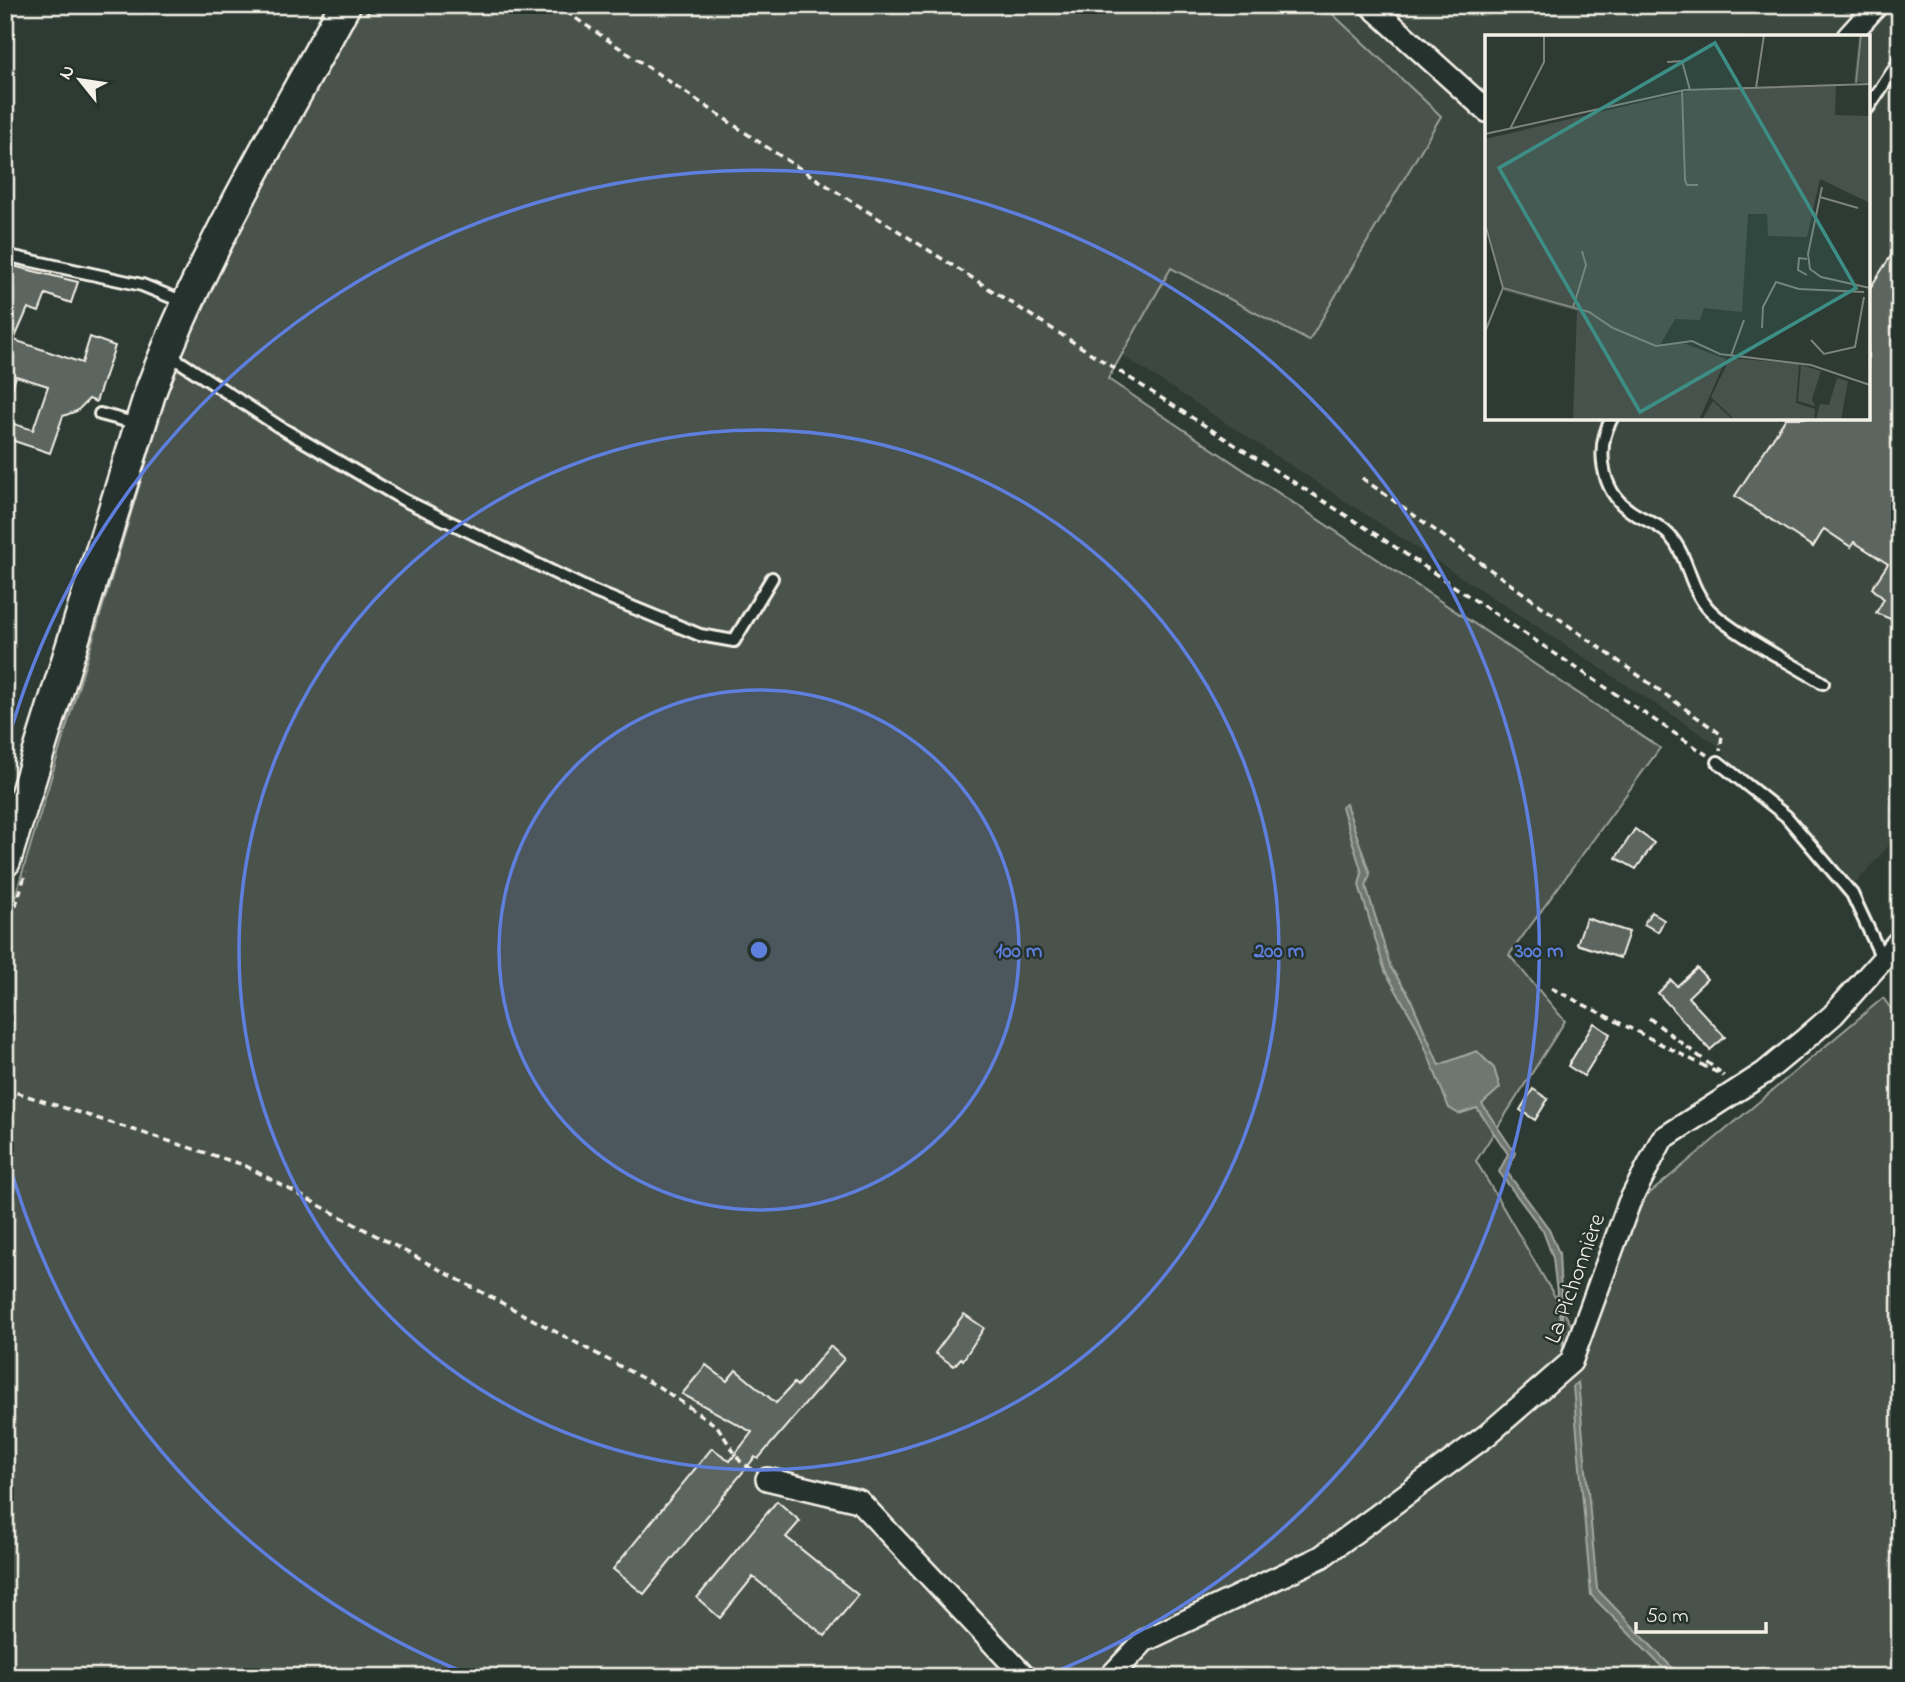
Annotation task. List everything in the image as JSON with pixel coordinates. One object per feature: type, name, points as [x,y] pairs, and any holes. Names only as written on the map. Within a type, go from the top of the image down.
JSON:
[{"type":"street","points":[[1851,35],[1877,5]]},
{"type":"street","points":[[1372,6],[1485,109]]},
{"type":"street","points":[[18,861],[140,425],[166,352],[186,303],[355,11]]},
{"type":"street","name":"La Pichonnière","points":[[1110,1677],[1144,1641],[1321,1558],[1487,1435],[1571,1362],[1629,1203],[1662,1139],[1728,1084],[1764,1073],[1833,1015],[1900,940]]},
{"type":"street","points":[[767,1479],[859,1501],[1025,1677]]},
{"type":"lane","points":[[1870,105],[1900,60]]},
{"type":"lane","points":[[5,255],[142,285],[186,303]]},
{"type":"lane","points":[[166,352],[278,426],[404,500],[588,589],[700,635],[734,641],[772,578]]},
{"type":"lane","points":[[100,414],[140,425]]},
{"type":"lane","points":[[1611,420],[1602,445],[1603,465],[1616,497],[1628,509],[1670,536],[1679,549],[1696,592],[1716,615],[1823,683]]},
{"type":"lane","points":[[1718,762],[1786,816],[1852,894],[1882,957]]},
{"type":"path","points":[[355,11],[372,5]]},
{"type":"path","points":[[556,5],[771,150],[1380,537],[1718,762],[1722,735],[1362,478]]},
{"type":"path","points":[[5,941],[18,861]]},
{"type":"path","points":[[1551,988],[1728,1084]]},
{"type":"path","points":[[1649,1018],[1728,1084]]},
{"type":"path","points":[[5,1089],[244,1165],[659,1387],[718,1426],[740,1461],[767,1479]]},
{"type":"shaded area","points":[[352,5],[1323,5],[1441,116],[1309,341],[1171,268],[1108,379],[1660,748],[1509,955],[1565,1021],[1476,1161],[1583,1345],[1644,1198],[1883,998],[1900,1021],[1900,1677],[5,1677],[5,930],[194,305]]},
{"type":"shaded area","points":[[1323,5],[1900,5],[1900,832],[1843,898],[1715,743],[1122,355],[1171,268],[1441,117]]},
{"type":"shaded area","points":[[1346,804],[1370,874],[1366,886],[1391,968],[1409,995],[1439,1065],[1477,1051],[1494,1068],[1500,1088],[1482,1104],[1515,1153],[1507,1172],[1549,1229],[1559,1253],[1564,1355],[1553,1258],[1543,1231],[1499,1172],[1508,1154],[1477,1108],[1459,1114],[1449,1108],[1417,1027],[1385,971],[1359,885],[1362,873],[1342,807]]},
{"type":"shaded area","points":[[1578,1382],[1597,1589],[1681,1677],[1672,1677],[1591,1595],[1573,1386]]},
{"type":"building","points":[[1900,242],[1900,623],[1876,613],[1884,599],[1872,588],[1888,564],[1854,542],[1851,547],[1824,529],[1813,547],[1735,496],[1785,420],[1870,420],[1870,288]]},
{"type":"building","points":[[5,264],[78,282],[71,303],[46,294],[39,312],[28,308],[14,340],[82,363],[90,337],[115,346],[96,402],[89,399],[77,411],[63,416],[50,453],[5,438],[5,421],[33,430],[48,386],[16,376],[8,402],[5,401]]},
{"type":"building","points":[[1635,829],[1654,843],[1636,869],[1616,858]]},
{"type":"building","points":[[1651,912],[1664,920],[1658,932],[1644,924]]},
{"type":"building","points":[[1586,918],[1629,932],[1620,958],[1577,944]]},
{"type":"building","points":[[1697,968],[1707,979],[1688,997],[1725,1037],[1710,1050],[1658,993],[1671,980],[1677,986]]},
{"type":"building","points":[[1594,1023],[1610,1034],[1584,1076],[1568,1066]]},
{"type":"building","points":[[1533,1089],[1548,1099],[1535,1120],[1520,1110]]},
{"type":"building","points":[[964,1314],[984,1328],[963,1360],[961,1358],[954,1366],[935,1353]]},
{"type":"building","points":[[830,1346],[844,1359],[758,1459],[755,1457],[644,1594],[613,1569],[712,1448],[730,1461],[752,1432],[682,1394],[706,1365],[727,1381],[736,1370],[776,1403],[794,1383],[797,1386]]},
{"type":"building","points":[[777,1501],[800,1521],[786,1537],[858,1595],[825,1636],[753,1577],[720,1618],[697,1598]]}]
